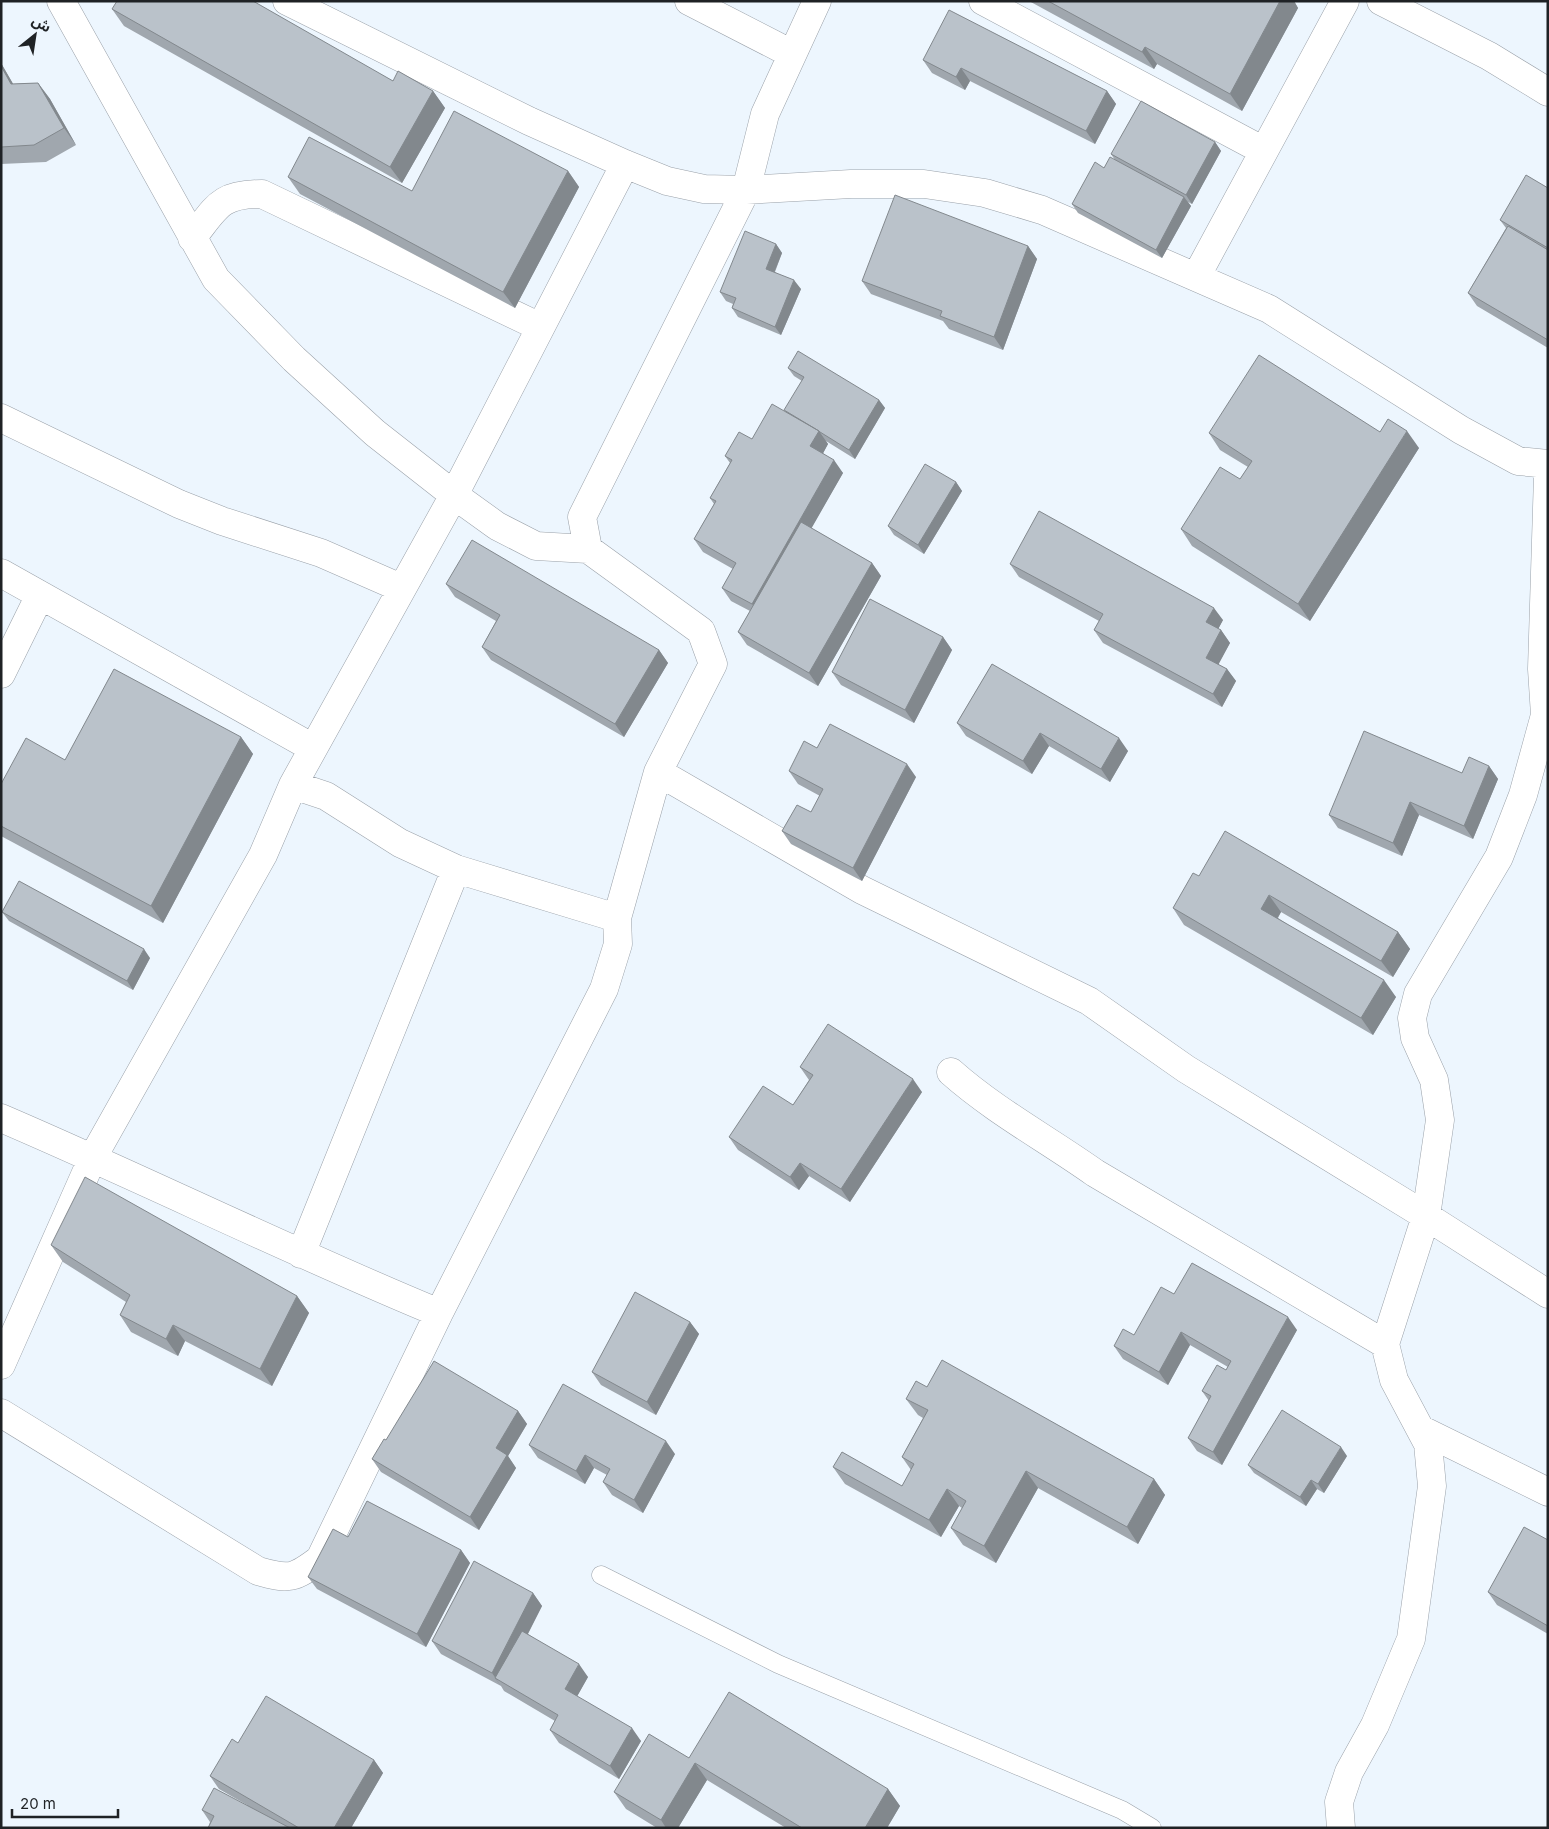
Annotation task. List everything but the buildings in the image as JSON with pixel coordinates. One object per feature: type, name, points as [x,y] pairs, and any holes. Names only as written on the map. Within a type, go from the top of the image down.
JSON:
[{"type":"street","points":[[1,1413],[214,1546],[258,1571],[282,1578],[302,1573],[320,1559],[439,1313],[604,989],[618,944],[617,918],[658,772],[713,664],[701,630],[588,549],[536,546],[497,526],[375,433],[294,359],[216,279],[60,1]]},
{"type":"street","points":[[287,1],[529,121],[625,164],[667,180],[704,189],[746,190],[851,184],[915,184],[984,193],[1042,210],[1270,309],[1379,379],[1518,461],[1548,464]]},
{"type":"street","points":[[690,1],[792,54]]},
{"type":"street","points":[[588,549],[582,517],[746,190],[765,114],[817,1]]},
{"type":"street","points":[[983,1],[1264,151]]},
{"type":"street","points":[[1196,277],[1345,1]]},
{"type":"street","points":[[1381,1],[1489,56],[1548,92]]},
{"type":"street","points":[[1,1365],[93,1157],[263,855],[293,785],[454,495],[625,164]]},
{"type":"street","points":[[192,238],[220,204],[239,194],[262,194],[540,327]]},
{"type":"street","points":[[1,418],[179,504],[222,521],[322,553],[402,588]]},
{"type":"street","points":[[1342,1828],[1339,1802],[1350,1772],[1375,1725],[1411,1639],[1432,1486],[1428,1444],[1394,1380],[1385,1344],[1426,1216],[1440,1120],[1434,1080],[1416,1038],[1412,1018],[1418,994],[1499,857],[1523,795],[1546,717],[1542,669],[1548,476]]},
{"type":"street","points":[[1,573],[313,748]]},
{"type":"street","points":[[1,674],[40,595]]},
{"type":"street","points":[[658,772],[862,890],[1089,1001],[1186,1069],[1426,1216],[1548,1294]]},
{"type":"street","points":[[293,785],[326,796],[400,843],[456,869],[617,918]]},
{"type":"street","points":[[301,1254],[456,869]]},
{"type":"street","points":[[951,1072],[980,1098],[1052,1143],[1095,1173],[1385,1344]]},
{"type":"street","points":[[1,1118],[93,1157],[301,1254],[439,1313]]},
{"type":"street","points":[[1420,1429],[1548,1492]]},
{"type":"lane","points":[[601,1574],[778,1664],[1122,1810],[1152,1828]]}]
